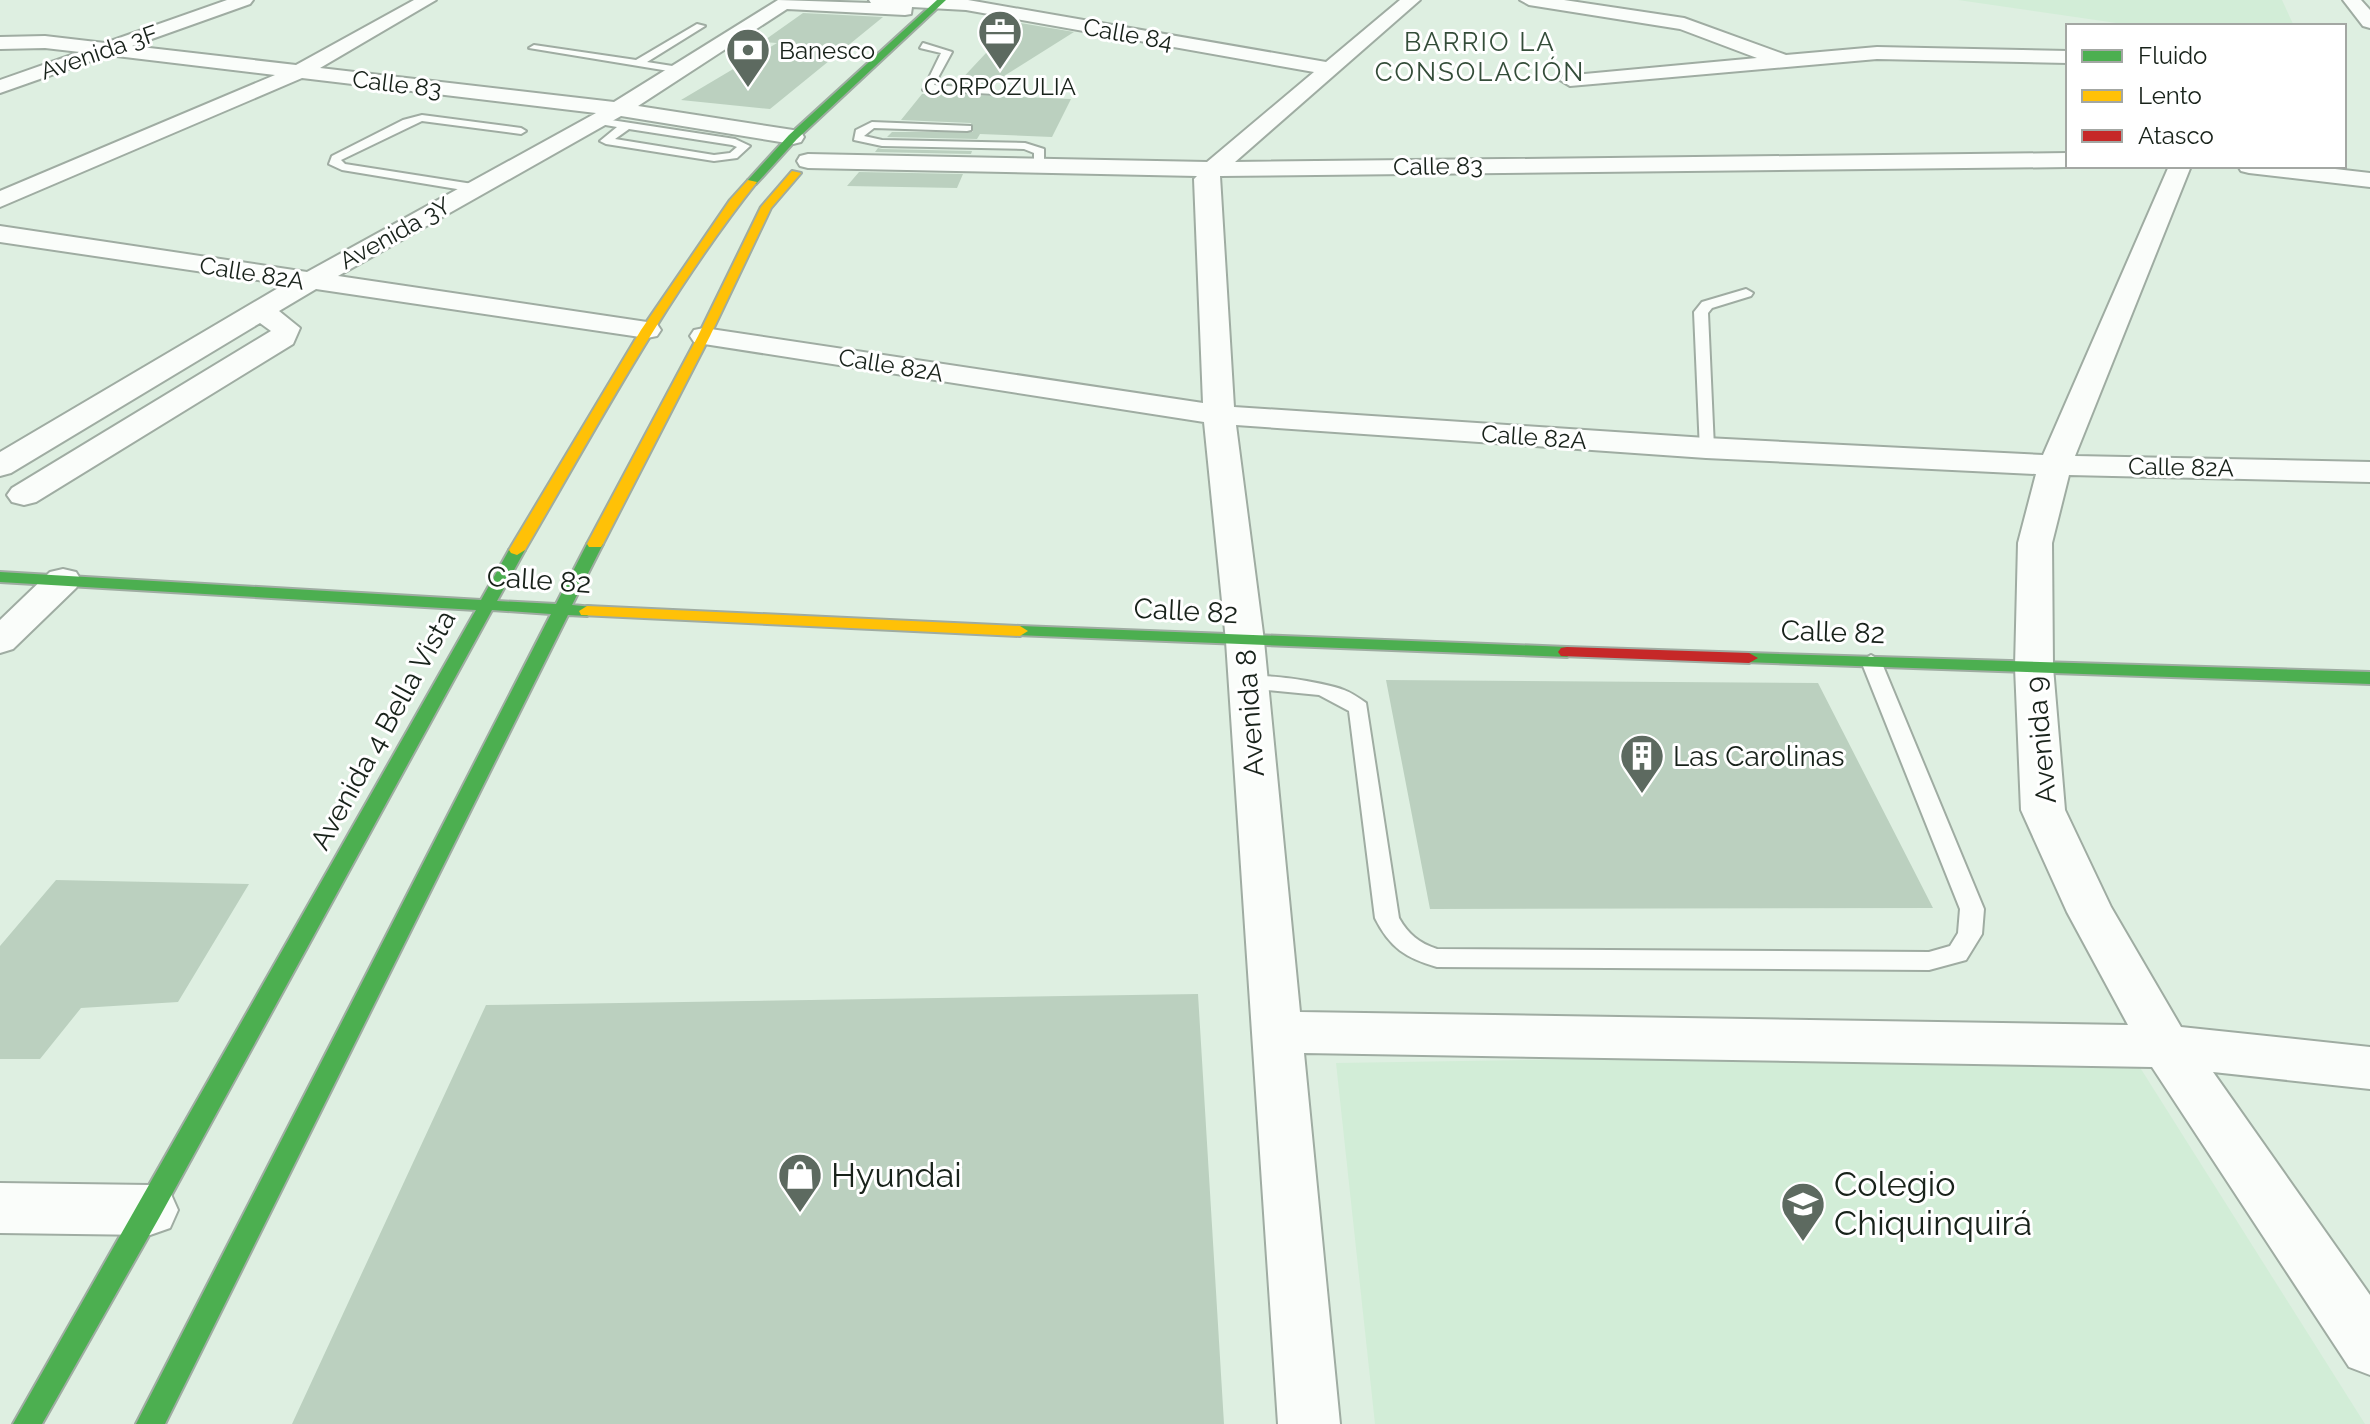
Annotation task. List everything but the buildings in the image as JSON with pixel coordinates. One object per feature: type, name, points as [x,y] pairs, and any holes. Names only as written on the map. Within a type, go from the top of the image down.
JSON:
[{"type":"street","name":"Avenida 3F","points":[[0,87],[244,0]]},
{"type":"street","points":[[0,200],[299,72],[427,0]]},
{"type":"street","name":"Calle 84","points":[[878,0],[936,5]]},
{"type":"street","points":[[1213,169],[1411,0]]},
{"type":"street","points":[[1529,0],[1586,4],[1699,27],[1787,62]]},
{"type":"street","points":[[2352,0],[2370,22]]},
{"type":"street","name":"Calle 84","points":[[788,2],[936,5]]},
{"type":"street","name":"Avenida 3Y","points":[[0,466],[310,281],[475,188],[614,118],[681,70],[788,2]]},
{"type":"street","name":"Calle 84","points":[[936,5],[944,26],[1329,69]]},
{"type":"street","name":"Avenida 4 Bella Vista","points":[[27,1424],[150,1210],[485,604],[647,330],[734,202],[793,137],[936,5]]},
{"type":"street","name":"Calle 83","points":[[0,43],[45,42],[299,72],[614,118],[793,137]]},
{"type":"street","points":[[1570,80],[1877,53],[2066,57]]},
{"type":"street","points":[[150,1424],[561,610],[704,336],[766,207],[861,109]]},
{"type":"street","name":"Calle 83","points":[[808,161],[1213,169],[2066,160]]},
{"type":"street","name":"Avenida 9","points":[[2179,168],[2055,465],[2035,543],[2034,667],[2043,810],[2090,912],[2166,1046],[2370,1346]]},
{"type":"street","points":[[2266,168],[2370,180]]},
{"type":"street","name":"Avenida 8","points":[[1213,169],[1206,179],[1219,415],[1245,641],[1309,1424]]},
{"type":"street","name":"Calle 82A","points":[[0,234],[647,330]]},
{"type":"street","points":[[24,495],[283,338],[286,328],[261,311]]},
{"type":"street","name":"Calle 82A","points":[[704,336],[1219,415],[1706,448],[2055,465],[2370,472]]},
{"type":"street","name":"Calle 82","points":[[0,577],[561,610],[1245,641],[2370,678]]},
{"type":"street","points":[[0,641],[63,580]]},
{"type":"street","points":[[1275,1032],[2166,1046],[2370,1068]]},
{"type":"street","points":[[0,1208],[150,1210]]},
{"type":"lane","points":[[637,64],[700,26]]},
{"type":"lane","points":[[944,26],[947,52],[927,88],[990,92]]},
{"type":"lane","points":[[534,48],[681,70]]},
{"type":"lane","points":[[475,188],[342,167],[335,164],[336,158],[407,122],[422,118],[521,131]]},
{"type":"lane","points":[[614,118],[735,142],[744,146],[733,156],[714,158],[606,141],[614,118]]},
{"type":"lane","points":[[967,128],[872,125],[860,132],[858,138],[882,143],[1025,146],[1040,151],[1038,166]]},
{"type":"lane","points":[[1706,448],[1701,312],[1707,305],[1746,293]]},
{"type":"lane","points":[[1247,682],[1322,689],[1346,696],[1359,708],[1387,918],[1396,938],[1415,952],[1437,958],[1929,961],[1958,953],[1970,934],[1972,909],[1871,661]]},
{"type":"shaded area","points":[[1958,0],[2282,0],[2293,24],[2123,24]]},
{"type":"shaded area","name":"Colegio Chiquinquirá","points":[[2129,1050],[2365,1424],[1375,1424],[1336,1063]]},
{"type":"traffic: fast","points":[[752,182],[793,137],[942,0]]},
{"type":"traffic: fast","points":[[150,1424],[595,544]]},
{"type":"traffic: fast","points":[[27,1424],[150,1210],[517,550]]},
{"type":"traffic: fast","points":[[0,577],[587,611]]},
{"type":"traffic: fast","points":[[1020,631],[1567,652]]},
{"type":"traffic: fast","points":[[1749,658],[2370,678]]},
{"type":"traffic: slow","points":[[595,544],[704,336],[766,207],[796,173]]},
{"type":"traffic: slow","points":[[517,550],[647,330],[734,202],[752,182]]},
{"type":"traffic: slow","points":[[587,611],[1020,631]]},
{"type":"traffic: jam","points":[[1567,652],[1749,658]]},
{"type":"place","name":"CORPOZULIA","points":[[1000,71]]},
{"type":"place","name":"Banesco","points":[[748,89]]},
{"type":"place","name":"Las Carolinas","points":[[1642,795]]},
{"type":"place","name":"Hyundai","points":[[800,1214]]},
{"type":"place","name":"Colegio Chiquinquirá","points":[[1803,1243]]},
{"type":"district","name":"BARRIO LA CONSOLACIÓN","points":[[1480,57]]}]
